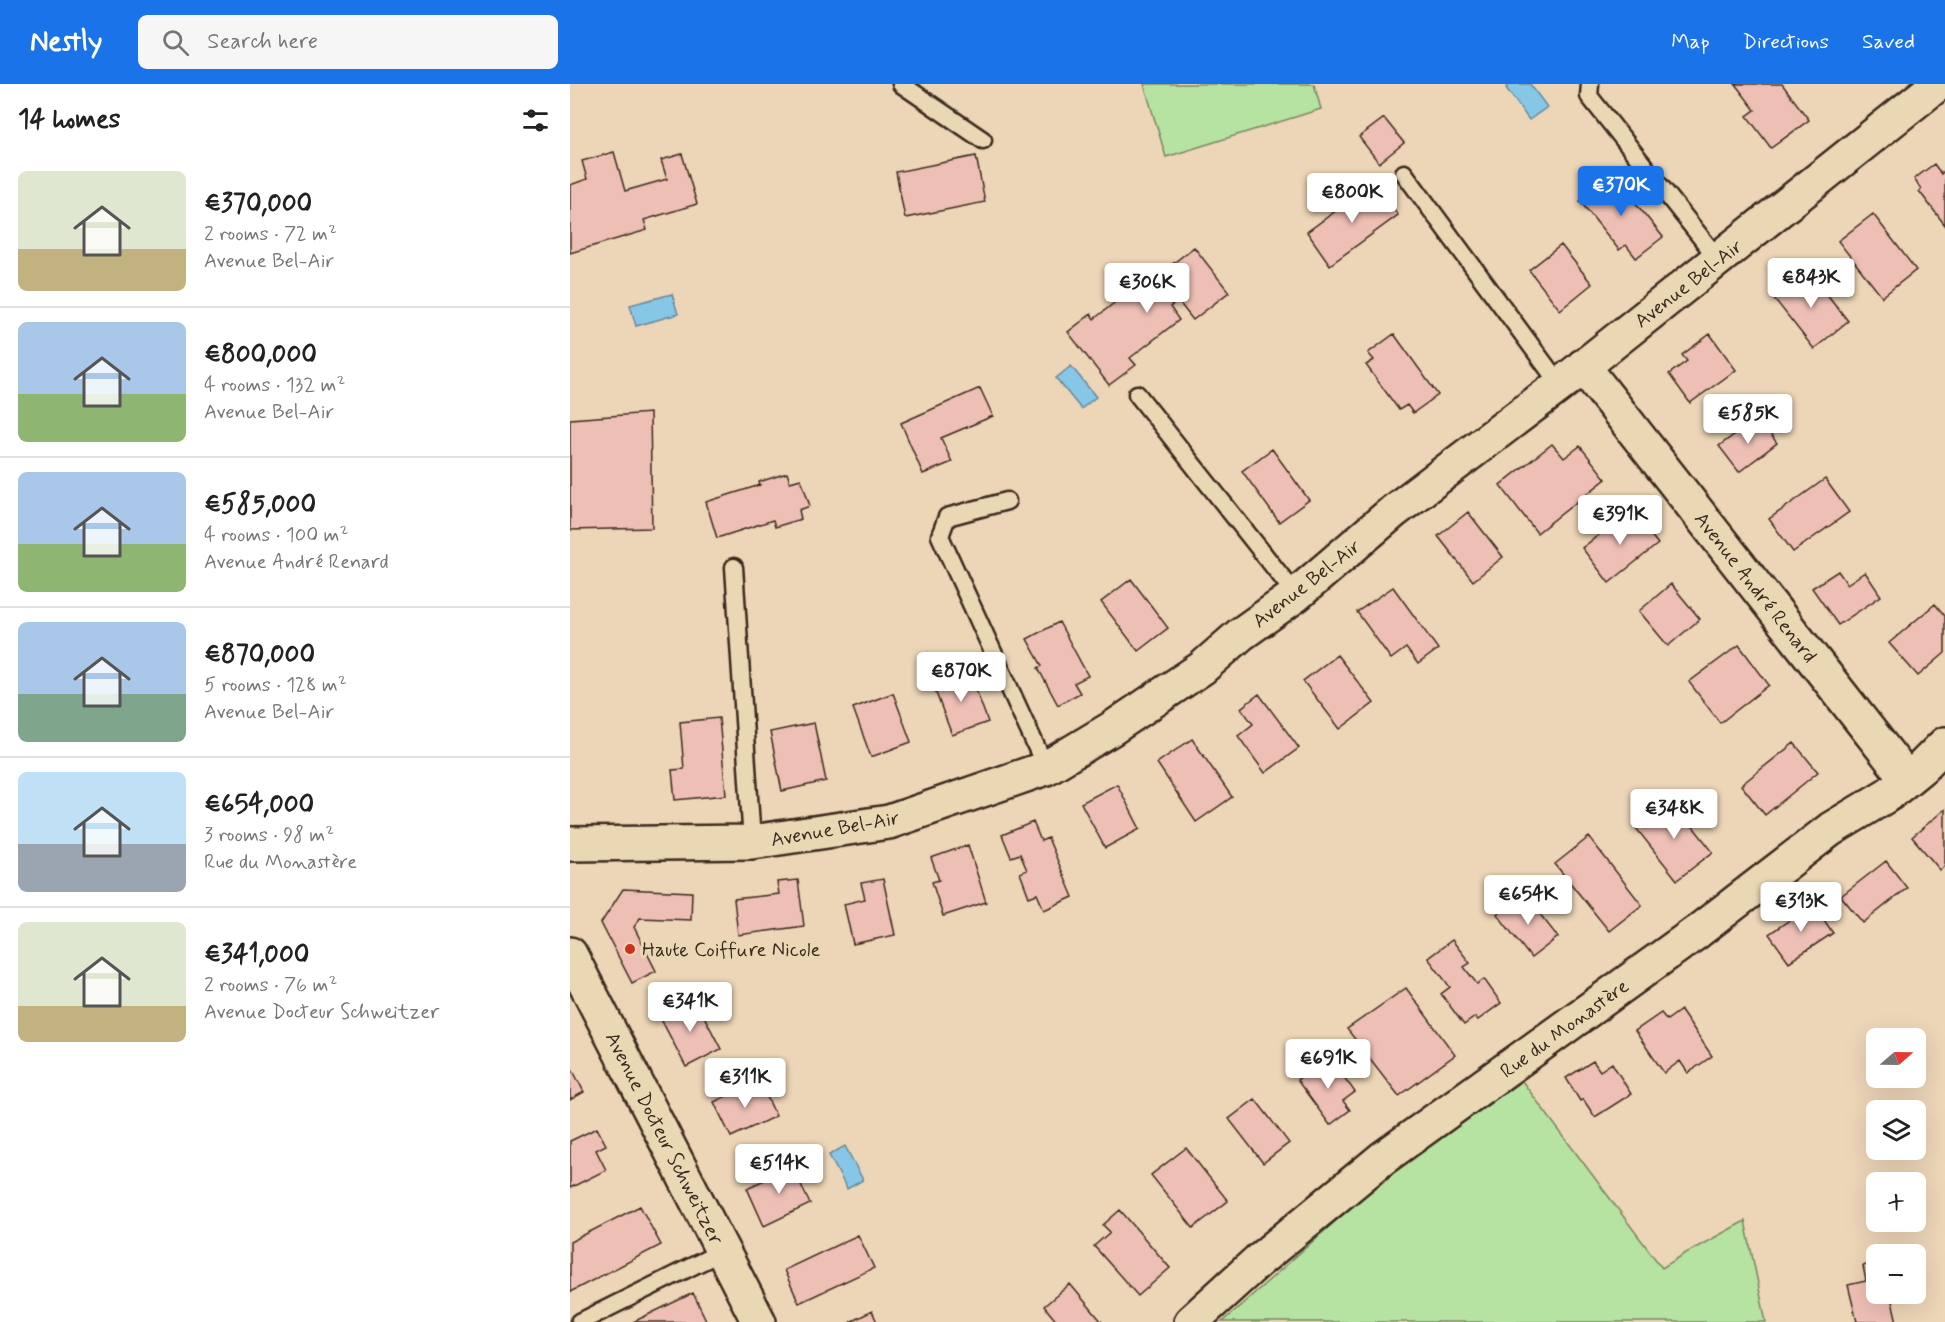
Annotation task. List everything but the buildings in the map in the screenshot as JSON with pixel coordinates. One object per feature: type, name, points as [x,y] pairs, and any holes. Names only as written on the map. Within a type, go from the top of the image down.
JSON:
[{"type":"street","name":"Avenue Bel-Air","points":[[570,844],[752,842],[889,822],[1046,768],[1111,729],[1202,669],[1241,634],[1296,595],[1394,511],[1572,375],[1931,86]]},
{"type":"street","name":"Avenue André Renard","points":[[1572,375],[1907,779]]},
{"type":"street","name":"Rue du Monastère","points":[[1191,1322],[1258,1261],[1383,1158],[1697,932],[1831,829],[1889,794],[1922,767],[1945,744]]},
{"type":"street","name":"Avenue Docteur Schweitzer","points":[[570,954],[759,1322]]},
{"type":"lane","points":[[901,84],[982,140]]},
{"type":"lane","points":[[1590,84],[1589,96],[1718,259]]},
{"type":"lane","points":[[1404,173],[1572,375]]},
{"type":"lane","points":[[1137,394],[1296,595]]},
{"type":"lane","points":[[1007,501],[947,518],[940,536],[1046,768]]},
{"type":"lane","points":[[734,567],[752,842]]},
{"type":"lane","points":[[580,1322],[723,1251]]},
{"type":"green space","points":[[1144,84],[1314,84],[1321,109],[1166,157]]},
{"type":"green space","points":[[1519,1077],[1662,1268],[1745,1221],[1766,1322],[1222,1322],[1392,1171]]},
{"type":"water","points":[[1511,84],[1530,84],[1547,107],[1529,120],[1506,88]]},
{"type":"water","points":[[672,294],[678,314],[636,326],[630,305]]},
{"type":"water","points":[[1071,366],[1096,397],[1081,409],[1056,378]]},
{"type":"water","points":[[845,1146],[863,1180],[847,1189],[829,1155]]},
{"type":"place","name":"Haute Coiffure Nicole","points":[[630,949]]}]
